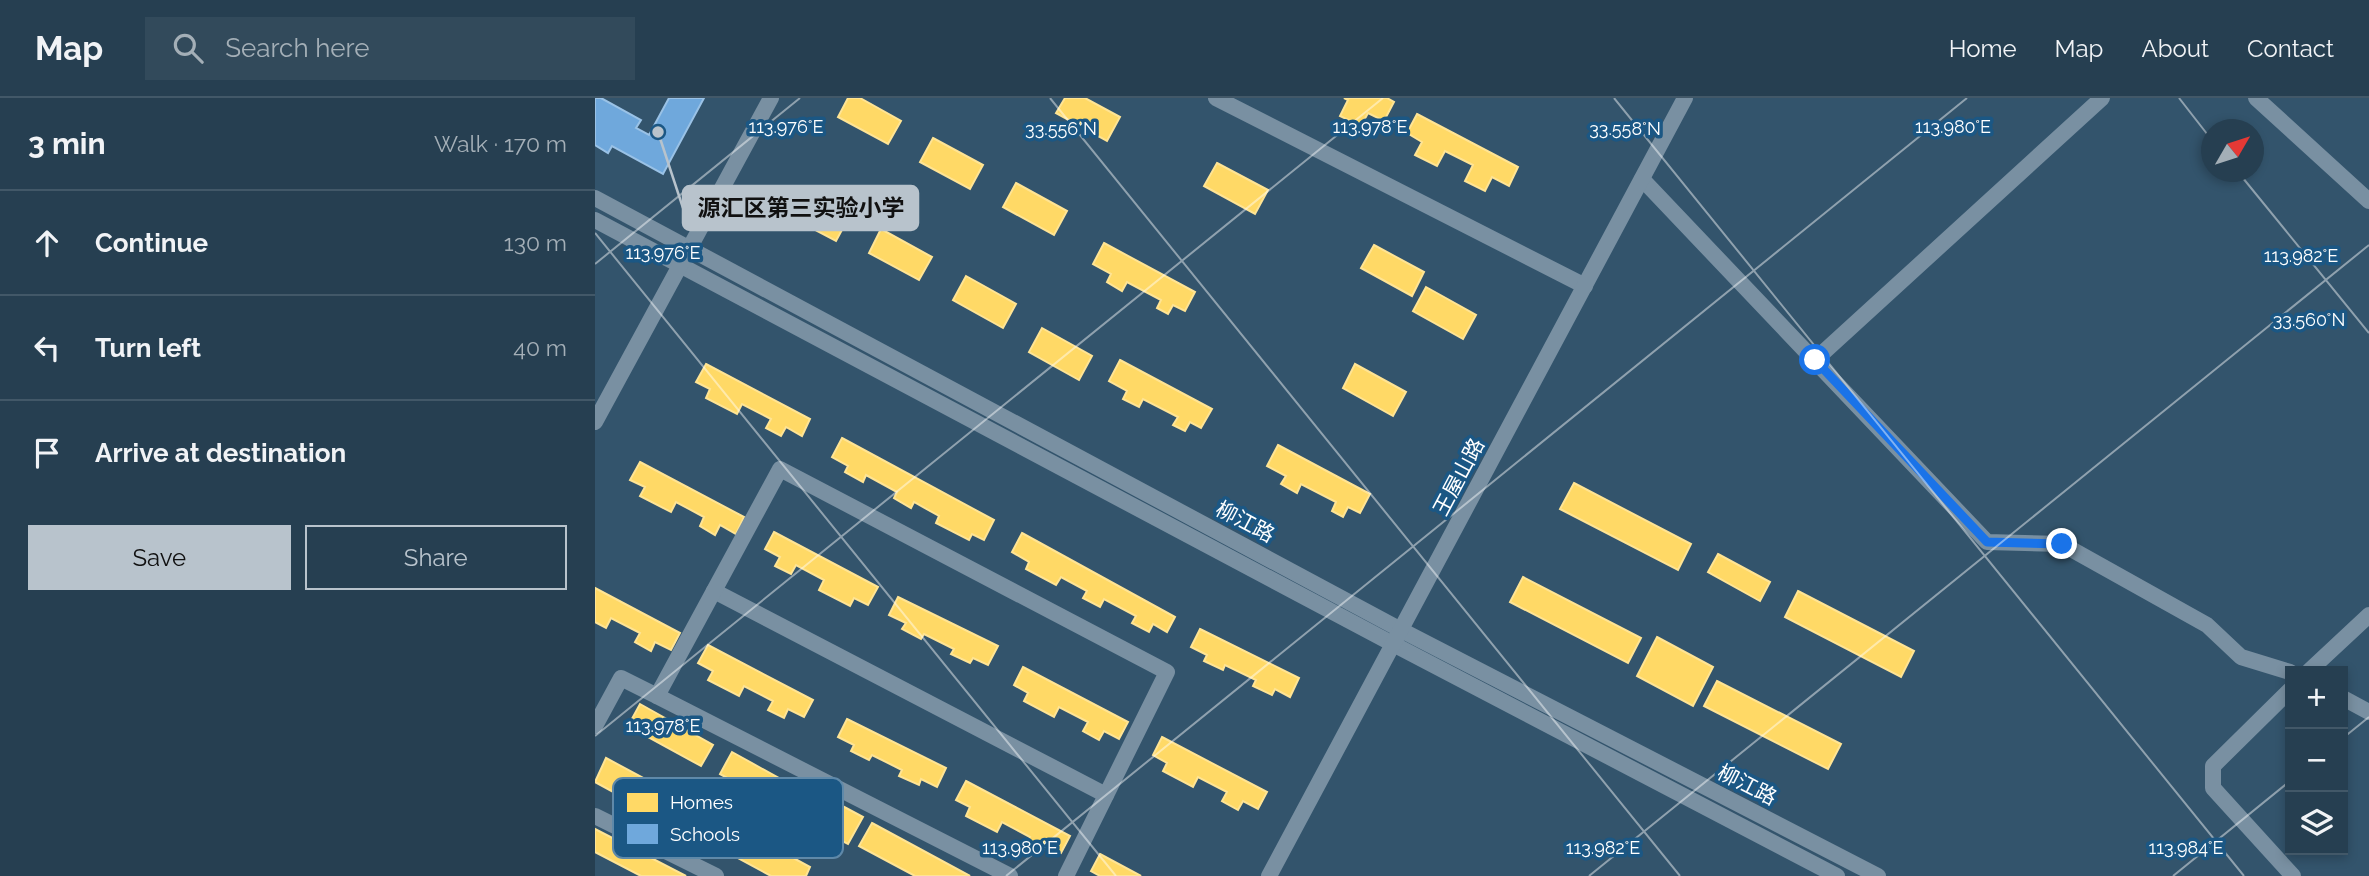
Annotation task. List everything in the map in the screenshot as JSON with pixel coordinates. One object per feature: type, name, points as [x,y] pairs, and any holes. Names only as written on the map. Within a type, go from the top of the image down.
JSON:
[{"type":"street","points":[[595,422],[771,98]]},
{"type":"street","points":[[1216,98],[1585,286]]},
{"type":"street","name":"王屋山路","points":[[1269,876],[1685,98]]},
{"type":"street","points":[[1815,360],[2102,98]]},
{"type":"street","points":[[2256,98],[2369,201]]},
{"type":"street","points":[[1641,178],[1987,542],[2062,544],[2207,625],[2241,657],[2285,670]]},
{"type":"street","name":"柳江路","points":[[595,198],[691,248],[1837,876]]},
{"type":"street","name":"柳江路","points":[[595,220],[1397,637],[1878,876]]},
{"type":"street","points":[[657,696],[780,469],[1167,672],[1066,876]]},
{"type":"street","points":[[714,591],[1106,795]]},
{"type":"street","points":[[2314,666],[2369,615]]},
{"type":"street","points":[[595,726],[621,678],[818,778]]},
{"type":"street","points":[[2285,695],[2213,766],[2213,788],[2293,876]]},
{"type":"street","points":[[2348,701],[2369,712]]},
{"type":"street","points":[[843,791],[1010,876]]},
{"type":"street","points":[[595,816],[613,825]]},
{"type":"street","points":[[680,858],[716,876]]},
{"type":"building: Homes","points":[[848,98],[860,98],[901,121],[888,144],[838,117]]},
{"type":"building: Homes","points":[[1065,98],[1085,98],[1120,117],[1107,141],[1056,113]]},
{"type":"building: Homes","points":[[1344,98],[1387,98],[1394,102],[1384,121],[1368,113],[1361,126],[1340,116],[1348,100]]},
{"type":"building: Homes","points":[[1417,114],[1518,167],[1509,186],[1492,177],[1485,191],[1465,181],[1473,165],[1445,151],[1437,166],[1415,155],[1422,142],[1407,133]]},
{"type":"building: Homes","points":[[933,138],[983,165],[970,189],[920,162]]},
{"type":"building: Homes","points":[[1217,163],[1268,190],[1255,214],[1204,186]]},
{"type":"building: Homes","points":[[1016,183],[1067,211],[1054,235],[1003,207]]},
{"type":"building: Homes","points":[[798,190],[849,217],[836,241],[785,214]]},
{"type":"building: Homes","points":[[881,229],[932,257],[919,280],[869,253]]},
{"type":"building: Homes","points":[[1104,243],[1195,292],[1185,311],[1173,305],[1168,314],[1157,308],[1161,300],[1127,282],[1122,291],[1107,282],[1111,274],[1093,264]]},
{"type":"building: Homes","points":[[1374,245],[1424,272],[1412,296],[1361,268]]},
{"type":"building: Homes","points":[[966,276],[1016,304],[1003,328],[953,300]]},
{"type":"building: Homes","points":[[1426,287],[1476,315],[1463,339],[1413,311]]},
{"type":"building: Homes","points":[[1042,328],[1092,356],[1079,380],[1029,352]]},
{"type":"building: Homes","points":[[1120,360],[1212,409],[1201,428],[1190,422],[1185,431],[1173,425],[1178,417],[1143,399],[1139,407],[1123,399],[1127,391],[1109,381]]},
{"type":"building: Homes","points":[[706,364],[810,419],[802,436],[786,427],[781,436],[766,428],[771,419],[742,404],[737,414],[706,398],[710,389],[696,382]]},
{"type":"building: Homes","points":[[1355,364],[1406,392],[1393,416],[1343,388]]},
{"type":"building: Homes","points":[[842,438],[994,520],[984,540],[972,534],[969,540],[936,523],[939,516],[914,502],[911,508],[894,498],[897,492],[866,475],[863,482],[845,472],[848,466],[832,457]]},
{"type":"building: Homes","points":[[1278,445],[1370,494],[1360,513],[1348,507],[1343,517],[1332,511],[1336,502],[1301,484],[1297,493],[1281,484],[1286,476],[1267,466]]},
{"type":"building: Homes","points":[[640,462],[744,517],[736,534],[720,525],[715,535],[700,526],[704,517],[676,502],[671,512],[640,496],[645,487],[630,480]]},
{"type":"building: Homes","points":[[1574,483],[1691,544],[1678,570],[1560,509]]},
{"type":"building: Homes","points":[[774,532],[878,587],[868,605],[854,598],[850,606],[819,590],[824,580],[796,565],[791,574],[775,566],[780,557],[765,549]]},
{"type":"building: Homes","points":[[1022,533],[1175,617],[1167,632],[1153,624],[1149,632],[1132,623],[1136,616],[1104,599],[1100,607],[1083,598],[1087,591],[1061,577],[1056,585],[1026,569],[1029,562],[1012,552]]},
{"type":"building: Homes","points":[[1718,554],[1770,582],[1760,601],[1708,572]]},
{"type":"building: Homes","points":[[1523,577],[1641,638],[1628,663],[1510,602]]},
{"type":"building: Homes","points":[[595,588],[680,633],[671,650],[655,642],[651,651],[635,642],[640,633],[611,618],[606,628],[595,622]]},
{"type":"building: Homes","points":[[1798,591],[1914,651],[1901,677],[1785,617]]},
{"type":"building: Homes","points":[[898,597],[998,646],[988,665],[973,658],[970,663],[951,654],[954,649],[924,634],[921,639],[902,629],[906,623],[889,615]]},
{"type":"building: Homes","points":[[1200,629],[1299,678],[1290,697],[1275,689],[1272,695],[1253,686],[1256,680],[1225,665],[1223,670],[1204,661],[1207,655],[1191,647]]},
{"type":"building: Homes","points":[[1657,637],[1713,667],[1693,706],[1637,676]]},
{"type":"building: Homes","points":[[708,645],[813,700],[804,717],[788,709],[784,718],[768,710],[773,701],[744,686],[739,696],[708,680],[713,671],[698,663]]},
{"type":"building: Homes","points":[[1023,667],[1128,722],[1119,739],[1104,731],[1099,740],[1083,731],[1088,722],[1059,707],[1054,717],[1024,701],[1028,693],[1014,685]]},
{"type":"building: Homes","points":[[1717,681],[1841,744],[1828,769],[1704,706]]},
{"type":"building: Homes","points":[[640,704],[713,745],[701,766],[628,726]]},
{"type":"building: Homes","points":[[847,719],[946,768],[937,787],[921,779],[919,785],[899,776],[902,770],[872,755],[869,760],[851,751],[854,745],[838,737]]},
{"type":"building: Homes","points":[[1162,737],[1267,792],[1258,809],[1243,801],[1238,810],[1222,801],[1227,792],[1198,777],[1193,787],[1163,771],[1167,763],[1153,755]]},
{"type":"building: Homes","points":[[732,752],[779,778],[727,778],[720,774]]},
{"type":"building: Homes","points":[[606,758],[643,778],[613,778],[613,792],[595,782]]},
{"type":"building: Homes","points":[[966,781],[1070,836],[1061,853],[1046,845],[1041,854],[1026,846],[1030,837],[1002,822],[997,832],[966,816],[970,807],[956,800]]},
{"type":"building: Homes","points":[[843,806],[863,817],[848,844],[843,841]]},
{"type":"building: Homes","points":[[872,823],[970,876],[915,876],[859,846]]},
{"type":"building: Homes","points":[[595,829],[613,838],[613,858],[651,858],[686,876],[641,876],[595,852]]},
{"type":"building: Homes","points":[[1100,854],[1141,876],[1100,876],[1091,871]]},
{"type":"building: Homes","points":[[738,858],[793,858],[810,867],[806,876],[771,876]]},
{"type":"building: Schools","points":[[595,98],[601,98],[641,120],[636,128],[649,135],[669,98],[704,98],[663,174],[612,146],[608,153],[595,145]]},
{"type":"place","name":"源汇区第三实验小学","points":[[658,132]]},
{"type":"route","points":[[1815,360],[1987,542],[2062,544]]}]
